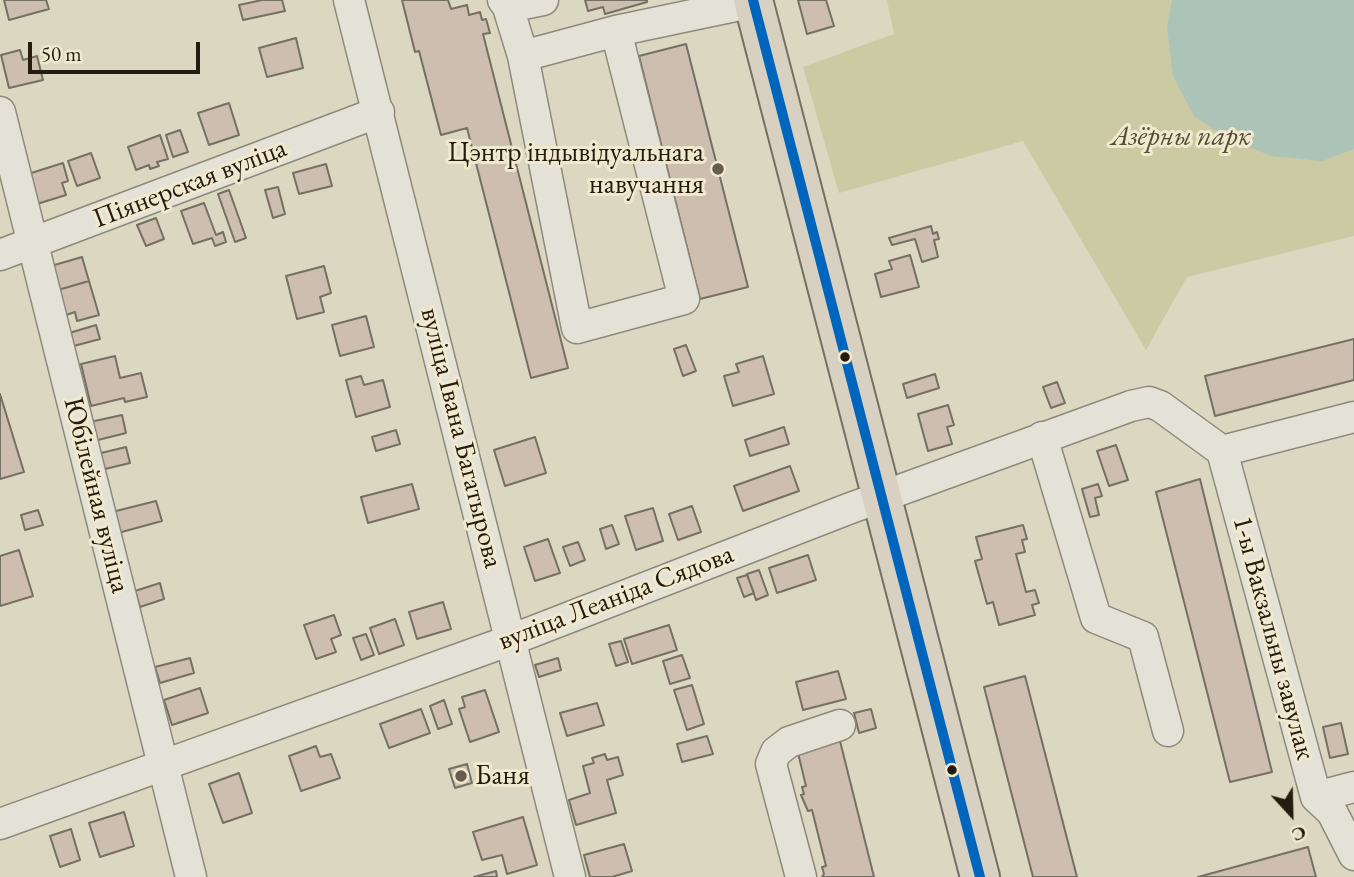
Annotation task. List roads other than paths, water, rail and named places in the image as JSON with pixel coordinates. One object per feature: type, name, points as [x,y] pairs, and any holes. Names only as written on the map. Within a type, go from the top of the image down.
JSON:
[{"type":"main road","points":[[754,1],[980,877]]},
{"type":"street","name":"вуліца Івана Багатырова","points":[[349,0],[570,877]]},
{"type":"street","points":[[543,0],[506,3],[523,56],[578,328],[684,299],[616,31]]},
{"type":"street","points":[[523,56],[616,31],[754,1]]},
{"type":"street","name":"Юбілейная вуліца","points":[[0,112],[191,877]]},
{"type":"street","name":"Піянерская вуліца","points":[[0,255],[379,112]]},
{"type":"street","name":"вуліца Леаніда Сядова","points":[[0,824],[511,640],[883,496],[1107,413],[1149,402],[1171,413],[1222,451]]},
{"type":"street","points":[[1222,451],[1354,417]]},
{"type":"street","points":[[1042,437],[1096,618],[1143,637],[1168,732]]},
{"type":"street","name":"1-ы Вакзальны завулак","points":[[1222,451],[1316,797],[1332,812],[1354,855]]},
{"type":"street","points":[[801,877],[771,764],[776,752],[789,742],[840,725]]},
{"type":"street","points":[[1316,797],[1354,787]]},
{"type":"place","name":"Цэнтр індывідуальнага навучання","points":[[718,169]]},
{"type":"place","name":"Баня","points":[[461,776]]},
{"type":"park label","name":"Азёрны парк","points":[[1181,137]]}]
